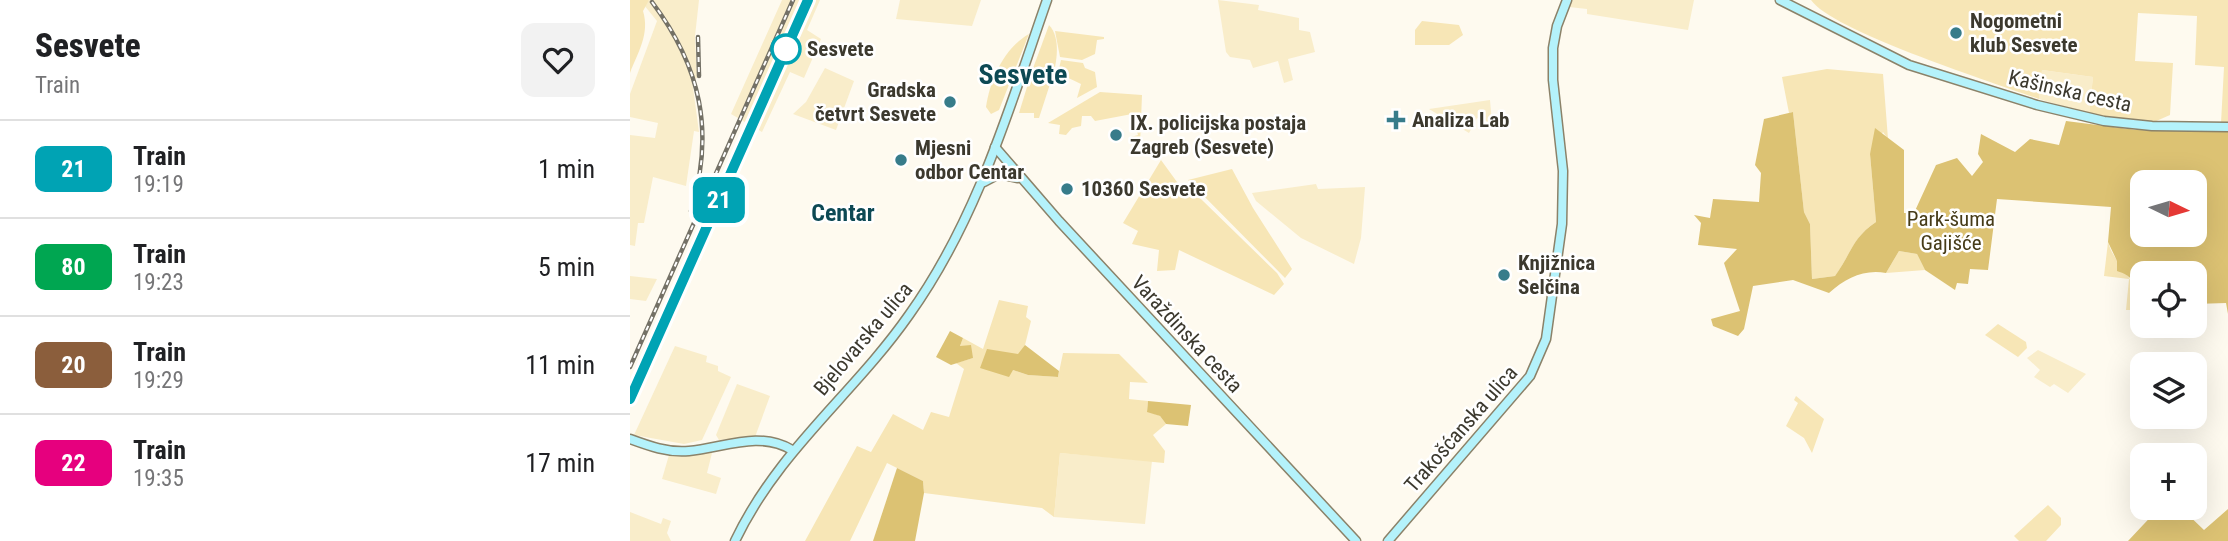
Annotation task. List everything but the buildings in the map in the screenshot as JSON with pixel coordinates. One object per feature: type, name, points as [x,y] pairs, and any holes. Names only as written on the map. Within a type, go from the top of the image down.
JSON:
[{"type":"main road","name":"Bjelovarska ulica","points":[[735,541],[753,507],[792,450],[881,351],[909,315],[955,243],[982,184],[1047,0]]},
{"type":"main road","name":"Trakošćanska ulica","points":[[1388,541],[1530,376],[1544,347],[1563,205],[1553,48],[1567,0]]},
{"type":"main road","name":"Kašinska cesta","points":[[1780,0],[1909,65],[2037,105],[2104,121],[2152,126],[2228,127]]},
{"type":"main road","name":"Varaždinska cesta","points":[[995,147],[1021,179],[1356,541]]},
{"type":"main road","points":[[982,184],[999,174],[1021,179]]},
{"type":"main road","points":[[630,439],[676,452],[745,440],[777,444],[792,450]]},
{"type":"shaded area","points":[[630,0],[649,0],[643,11],[645,27],[642,43],[630,73]]},
{"type":"shaded area","points":[[649,0],[699,0],[695,36],[697,78],[692,80],[699,132],[694,131],[686,186],[653,177],[644,223],[638,223],[635,246],[630,245],[630,135],[655,138],[658,123],[630,117],[630,94],[657,21],[644,5]]},
{"type":"shaded area","points":[[782,0],[820,0],[807,30],[821,39],[804,78],[790,72],[762,132],[731,114]]},
{"type":"shaded area","points":[[900,0],[981,0],[972,26],[896,19]]},
{"type":"shaded area","points":[[1218,0],[1259,5],[1258,10],[1299,18],[1299,30],[1310,32],[1315,52],[1288,59],[1293,80],[1284,83],[1278,61],[1253,68],[1250,60],[1230,57],[1226,52]]},
{"type":"shaded area","points":[[1571,0],[1694,0],[1688,30],[1587,14],[1587,9],[1569,7]]},
{"type":"shaded area","points":[[1811,0],[2228,0],[2228,123],[2221,123],[2224,67],[2195,65],[2197,16],[2138,13],[2135,61],[2173,63],[2170,115],[2154,122],[2089,114],[2093,77],[2042,70],[2039,99],[1881,41],[1825,12]]},
{"type":"shaded area","points":[[1422,21],[1459,25],[1463,35],[1449,45],[1415,45],[1415,30]]},
{"type":"shaded area","points":[[1049,25],[1057,43],[1052,79],[1032,71]]},
{"type":"shaded area","points":[[1055,31],[1104,39],[1097,40],[1095,54],[1082,60],[1060,57]]},
{"type":"shaded area","points":[[1029,34],[999,110],[991,114],[986,107],[995,76],[1005,56]]},
{"type":"shaded area","points":[[1061,60],[1083,63],[1085,68],[1095,72],[1097,87],[1077,98],[1081,84],[1058,73]]},
{"type":"shaded area","points":[[825,68],[854,81],[836,130],[793,114],[806,102]]},
{"type":"shaded area","points":[[1827,69],[1883,74],[1888,139],[1883,132],[1870,154],[1876,222],[1857,240],[1835,276],[1812,279],[1810,224],[1804,212],[1793,112],[1789,113],[1782,77]]},
{"type":"shaded area","points":[[2042,70],[2093,77],[2089,114],[2039,99]]},
{"type":"shaded area","points":[[1031,74],[1051,81],[1039,118],[1034,118],[1034,113],[1019,113]]},
{"type":"shaded area","points":[[1100,92],[1142,95],[1140,145],[1133,147],[1131,137],[1138,135],[1132,114],[1095,121],[1091,116],[1082,116],[1081,126],[1072,128],[1066,135],[1059,134],[1060,125],[1048,123]]},
{"type":"shaded area","points":[[1490,100],[1492,123],[1477,118],[1469,133],[1429,109]]},
{"type":"shaded area","points":[[1161,160],[1185,193],[1189,189],[1202,200],[1277,273],[1284,284],[1274,295],[1179,250],[1175,270],[1157,271],[1159,250],[1132,244],[1138,231],[1123,223]]},
{"type":"shaded area","points":[[1232,169],[1292,269],[1285,278],[1188,180]]},
{"type":"shaded area","points":[[1316,184],[1318,189],[1365,187],[1361,238],[1354,264],[1301,238],[1256,201],[1252,193]]},
{"type":"shaded area","points":[[2108,242],[2130,280],[2130,310],[2126,310],[2129,279],[2104,276]]},
{"type":"shaded area","points":[[1899,251],[1917,254],[1925,270],[1886,273]]},
{"type":"shaded area","points":[[630,276],[657,279],[646,301],[630,299]]},
{"type":"shaded area","points":[[999,300],[1028,306],[1026,317],[1031,321],[1025,345],[1013,370],[1028,375],[1058,377],[1063,353],[1119,354],[1148,383],[1130,382],[1129,399],[1148,401],[1147,411],[1160,416],[1166,424],[1153,435],[1165,451],[1164,463],[1060,453],[1054,517],[1042,508],[924,493],[923,481],[887,463],[850,541],[805,541],[857,446],[871,452],[893,414],[923,430],[931,412],[949,417],[964,369],[956,363],[973,358],[960,346],[963,338],[983,349]]},
{"type":"shaded area","points":[[1998,324],[2026,342],[2027,348],[2018,357],[1985,335]]},
{"type":"shaded area","points":[[675,346],[707,356],[706,362],[718,366],[718,371],[731,377],[702,440],[684,444],[634,435]]},
{"type":"shaded area","points":[[2038,350],[2086,374],[2068,393],[2054,384],[2050,387],[2034,377],[2040,370],[2027,358]]},
{"type":"shaded area","points":[[737,384],[770,396],[755,437],[719,440],[716,435]]},
{"type":"shaded area","points":[[1796,396],[1824,419],[1812,453],[1804,438],[1786,426],[1798,403],[1794,400]]},
{"type":"shaded area","points":[[713,449],[707,473],[721,478],[716,494],[662,479],[669,455],[691,455]]},
{"type":"shaded area","points":[[1060,453],[1152,461],[1145,524],[1054,517]]},
{"type":"shaded area","points":[[2048,505],[2061,518],[2061,525],[2046,541],[2019,541],[2014,536]]},
{"type":"shaded area","points":[[630,512],[661,524],[663,518],[671,521],[667,533],[671,541],[630,541]]},
{"type":"green space","name":"Park-šuma Gajišće","points":[[1793,112],[1804,212],[1810,224],[1812,279],[1835,276],[1857,240],[1876,222],[1870,154],[1875,128],[1904,150],[1904,213],[1914,213],[1936,165],[1957,158],[1972,176],[1983,162],[1978,154],[1981,134],[2015,152],[2030,139],[2059,145],[2066,121],[2137,130],[2228,132],[2228,314],[2226,303],[2207,304],[2207,261],[2130,261],[2130,278],[2117,271],[2117,261],[2108,242],[2111,207],[1997,199],[1988,270],[1970,269],[1968,284],[1957,283],[1955,290],[1925,270],[1917,254],[1899,251],[1886,273],[1870,272],[1856,276],[1829,293],[1793,280],[1753,286],[1744,329],[1738,336],[1713,326],[1711,319],[1740,311],[1724,263],[1737,249],[1698,245],[1701,223],[1694,215],[1710,218],[1713,199],[1759,202],[1761,173],[1755,165],[1764,119]]},
{"type":"green space","points":[[950,331],[963,338],[960,346],[971,345],[973,358],[951,365],[936,357]]},
{"type":"green space","points":[[1025,345],[1059,371],[1058,377],[1028,375],[1013,370],[1009,377],[980,368],[987,349],[1018,354]]},
{"type":"green space","points":[[1148,401],[1191,405],[1188,426],[1166,424],[1160,416],[1147,412]]},
{"type":"green space","points":[[897,468],[923,481],[924,493],[915,541],[873,541]]},
{"type":"green space","points":[[2228,509],[2228,541],[2128,541],[2148,520],[2194,520],[2204,530]]},
{"type":"railway","points":[[630,367],[793,0]]},
{"type":"railway","points":[[630,399],[808,0]]},
{"type":"railway","points":[[652,2],[682,51],[699,101],[702,154],[691,211]]},
{"type":"railway","points":[[698,37],[699,76]]},
{"type":"train","name":"21","points":[[630,399],[808,0]]},
{"type":"place","name":"Nogometni klub Sesvete","points":[[1956,33]]},
{"type":"place","name":"Sesvete","points":[[786,49]]},
{"type":"place","name":"Gradska četvrt Sesvete","points":[[950,102]]},
{"type":"place","name":"Analiza Lab","points":[[1396,120]]},
{"type":"place","name":"IX. policijska postaja Zagreb (Sesvete)","points":[[1116,135]]},
{"type":"place","name":"Mjesni odbor Centar","points":[[901,160]]},
{"type":"place","name":"10360 Sesvete","points":[[1067,189]]},
{"type":"place","name":"Knjižnica Selčina","points":[[1504,275]]},
{"type":"district","name":"Sesvete","points":[[1023,74]]},
{"type":"district","name":"Centar","points":[[843,213]]}]
